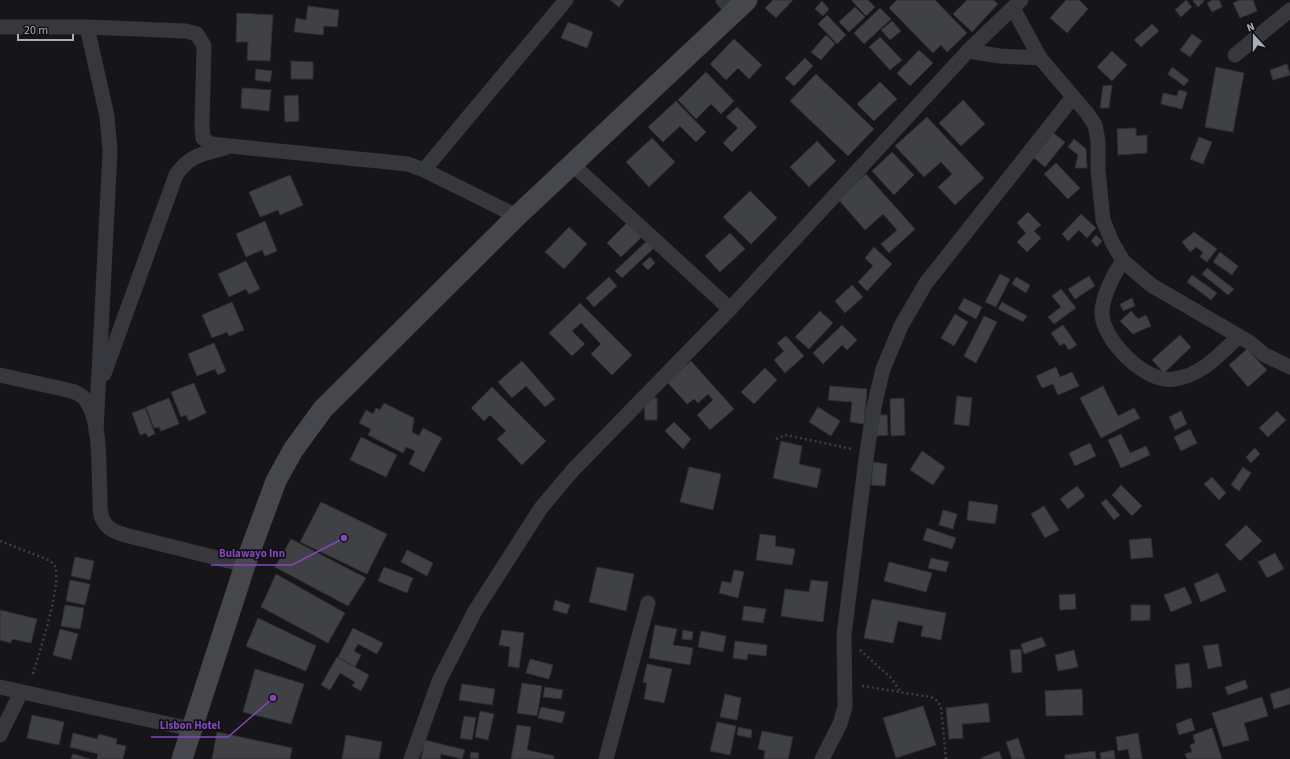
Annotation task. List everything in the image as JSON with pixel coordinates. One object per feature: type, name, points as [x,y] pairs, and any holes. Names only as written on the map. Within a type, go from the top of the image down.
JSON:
[{"type":"main road","points":[[182,759],[245,564],[276,481],[293,450],[323,409],[735,4]]},
{"type":"street","points":[[424,170],[566,0]]},
{"type":"street","points":[[411,759],[439,681],[457,646],[479,604],[541,508],[573,470],[730,309],[968,51],[1017,4],[1040,58],[1095,125],[1098,141],[1098,170],[1103,220],[1112,242],[1123,261],[1151,285],[1239,336],[1265,356],[1290,367]]},
{"type":"street","points":[[1235,55],[1290,10]]},
{"type":"street","points":[[0,27],[87,27],[186,31],[197,34],[204,46],[203,138],[210,144],[393,161],[424,170],[518,216]]},
{"type":"street","points":[[87,27],[107,116],[110,151],[96,432],[100,509],[103,522],[111,529],[125,535],[245,564]]},
{"type":"street","points":[[968,51],[1000,56],[1040,58]]},
{"type":"street","points":[[822,759],[840,724],[844,707],[844,635],[866,459],[874,407],[883,369],[901,326],[926,283],[1073,97]]},
{"type":"street","points":[[98,388],[176,175],[184,165],[195,156],[231,147]]},
{"type":"street","points":[[572,164],[730,309]]},
{"type":"street","points":[[1123,261],[1114,274],[1102,314],[1106,330],[1113,342],[1151,376],[1173,379],[1193,374],[1208,365],[1239,336]]},
{"type":"street","points":[[0,375],[72,391],[81,395],[86,400],[93,416],[96,432]]},
{"type":"street","points":[[606,759],[648,603]]},
{"type":"street","points":[[0,687],[191,729]]},
{"type":"street","points":[[0,735],[24,693]]},
{"type":"path","points":[[776,439],[786,435],[860,450],[866,459]]},
{"type":"path","points":[[0,541],[46,559],[52,562],[56,568],[55,590],[42,644],[24,693]]},
{"type":"path","points":[[844,635],[890,677],[902,692]]},
{"type":"path","points":[[845,683],[931,697],[938,701],[941,708],[946,759]]},
{"type":"building","points":[[610,0],[624,0],[619,7]]},
{"type":"building","points":[[773,0],[793,0],[776,18],[765,8]]},
{"type":"building","points":[[851,0],[868,0],[875,7],[866,16]]},
{"type":"building","points":[[897,0],[935,0],[967,33],[947,52],[941,45],[933,53],[889,8]]},
{"type":"building","points":[[967,0],[993,0],[998,4],[972,32],[953,14]]},
{"type":"building","points":[[1066,0],[1079,0],[1088,9],[1067,33],[1050,18]]},
{"type":"building","points":[[1186,0],[1192,7],[1181,17],[1175,10]]},
{"type":"building","points":[[1205,0],[1198,7],[1193,1]]},
{"type":"building","points":[[1212,0],[1219,0],[1222,7],[1212,12],[1207,3]]},
{"type":"building","points":[[1240,0],[1253,0],[1257,11],[1240,18],[1233,3]]},
{"type":"building","points":[[822,1],[829,9],[823,16],[815,9]]},
{"type":"building","points":[[308,6],[339,10],[337,27],[324,26],[323,35],[294,32],[296,18],[306,20]]},
{"type":"building","points":[[855,7],[865,17],[849,32],[839,22]]},
{"type":"building","points":[[880,8],[891,19],[864,44],[854,33]]},
{"type":"building","points":[[237,13],[273,15],[270,61],[247,60],[248,42],[236,42]]},
{"type":"building","points":[[827,15],[846,35],[837,44],[818,24]]},
{"type":"building","points":[[892,21],[901,31],[890,40],[881,30]]},
{"type":"building","points":[[568,22],[593,32],[587,48],[561,38]]},
{"type":"building","points":[[1152,24],[1159,31],[1141,47],[1134,40]]},
{"type":"building","points":[[1192,34],[1202,41],[1190,57],[1180,50]]},
{"type":"building","points":[[826,35],[835,44],[821,60],[811,52]]},
{"type":"building","points":[[880,37],[902,60],[890,70],[869,47]]},
{"type":"building","points":[[734,39],[762,65],[749,79],[738,68],[726,80],[710,64]]},
{"type":"building","points":[[919,50],[933,63],[910,86],[897,73]]},
{"type":"building","points":[[1112,51],[1127,65],[1112,81],[1097,67]]},
{"type":"building","points":[[805,58],[813,66],[794,86],[785,78]]},
{"type":"building","points":[[291,61],[313,62],[313,79],[291,79]]},
{"type":"building","points":[[1287,64],[1290,75],[1273,80],[1270,70]]},
{"type":"building","points":[[1172,67],[1189,80],[1184,86],[1168,74]]},
{"type":"building","points":[[1216,67],[1244,73],[1233,132],[1205,127]]},
{"type":"building","points":[[256,69],[272,71],[270,82],[255,80]]},
{"type":"building","points":[[706,72],[734,101],[721,114],[711,104],[696,119],[678,100]]},
{"type":"building","points":[[816,74],[874,129],[848,156],[790,101]]},
{"type":"building","points":[[880,82],[897,99],[874,121],[857,104]]},
{"type":"building","points":[[1112,85],[1109,108],[1100,108],[1103,86]]},
{"type":"building","points":[[242,88],[271,90],[269,111],[241,108]]},
{"type":"building","points":[[1179,90],[1187,92],[1182,109],[1161,104],[1163,93],[1177,96]]},
{"type":"building","points":[[298,95],[299,121],[285,122],[284,96]]},
{"type":"building","points":[[963,100],[985,124],[961,146],[939,123]]},
{"type":"building","points":[[676,101],[706,132],[696,142],[680,126],[663,142],[648,127]]},
{"type":"building","points":[[737,107],[757,127],[732,152],[723,143],[738,128],[726,117]]},
{"type":"building","points":[[927,117],[984,178],[955,205],[938,187],[952,174],[941,162],[924,177],[895,146]]},
{"type":"building","points":[[1136,128],[1136,136],[1147,135],[1147,153],[1118,155],[1117,129]]},
{"type":"building","points":[[1053,133],[1065,142],[1045,167],[1033,157]]},
{"type":"building","points":[[1199,137],[1212,142],[1203,164],[1190,159]]},
{"type":"building","points":[[652,138],[675,162],[649,187],[626,162]]},
{"type":"building","points":[[1074,139],[1086,149],[1087,168],[1075,168],[1078,155],[1068,147]]},
{"type":"building","points":[[817,141],[836,161],[809,187],[790,167]]},
{"type":"building","points":[[892,152],[914,175],[894,195],[872,171]]},
{"type":"building","points":[[1056,163],[1080,188],[1068,199],[1044,174]]},
{"type":"building","points":[[866,174],[915,229],[889,253],[881,244],[897,230],[883,214],[865,230],[838,199]]},
{"type":"building","points":[[290,175],[303,205],[280,215],[278,210],[260,217],[249,192]]},
{"type":"building","points":[[750,191],[777,218],[751,244],[723,217]]},
{"type":"building","points":[[1028,212],[1041,225],[1034,231],[1041,238],[1027,252],[1017,242],[1026,233],[1017,223]]},
{"type":"building","points":[[1081,214],[1096,228],[1087,238],[1079,230],[1068,241],[1062,234]]},
{"type":"building","points":[[630,220],[644,235],[621,257],[607,243]]},
{"type":"building","points":[[265,221],[277,251],[265,256],[262,250],[246,257],[236,234]]},
{"type":"building","points":[[569,227],[587,244],[564,269],[545,252]]},
{"type":"building","points":[[1194,232],[1217,249],[1207,262],[1200,257],[1203,252],[1196,247],[1190,252],[1182,242]]},
{"type":"building","points":[[730,233],[745,249],[720,272],[705,256]]},
{"type":"building","points":[[1096,235],[1102,241],[1097,247],[1091,241]]},
{"type":"building","points":[[649,239],[656,246],[622,278],[615,271]]},
{"type":"building","points":[[874,247],[892,264],[867,291],[858,282],[873,266],[865,258]]},
{"type":"building","points":[[1220,252],[1238,266],[1232,275],[1213,262]]},
{"type":"building","points":[[650,257],[655,263],[648,270],[642,264]]},
{"type":"building","points":[[246,261],[260,289],[249,294],[246,289],[229,297],[218,274]]},
{"type":"building","points":[[1207,268],[1234,289],[1228,295],[1202,274]]},
{"type":"building","points":[[1000,274],[1010,279],[996,307],[985,302]]},
{"type":"building","points":[[1192,275],[1217,293],[1211,300],[1187,282]]},
{"type":"building","points":[[1089,276],[1095,286],[1075,299],[1068,289]]},
{"type":"building","points":[[609,277],[617,286],[594,307],[586,298]]},
{"type":"building","points":[[1016,277],[1030,285],[1026,293],[1012,284]]},
{"type":"building","points":[[852,285],[863,297],[845,313],[835,301]]},
{"type":"building","points":[[1061,289],[1076,308],[1054,324],[1048,317],[1061,307],[1052,296]]},
{"type":"building","points":[[964,298],[982,307],[976,319],[958,309]]},
{"type":"building","points":[[1132,298],[1135,306],[1123,311],[1120,304]]},
{"type":"building","points":[[232,302],[244,330],[229,336],[227,332],[212,338],[202,315]]},
{"type":"building","points":[[1002,302],[1027,316],[1023,322],[998,309]]},
{"type":"building","points":[[580,303],[632,355],[612,375],[591,354],[601,344],[581,323],[572,331],[585,344],[572,356],[549,333]]},
{"type":"building","points":[[820,311],[833,323],[809,349],[795,337]]},
{"type":"building","points":[[1131,311],[1138,319],[1146,315],[1151,326],[1133,334],[1120,321]]},
{"type":"building","points":[[955,314],[968,322],[954,346],[941,338]]},
{"type":"building","points":[[984,316],[997,322],[976,363],[964,356]]},
{"type":"building","points":[[842,325],[857,340],[847,350],[842,345],[823,364],[813,353]]},
{"type":"building","points":[[1063,325],[1077,345],[1069,350],[1064,343],[1060,346],[1051,333]]},
{"type":"building","points":[[1180,335],[1191,347],[1164,373],[1152,360]]},
{"type":"building","points":[[786,336],[804,356],[785,373],[774,360],[784,351],[777,343]]},
{"type":"building","points":[[214,343],[226,371],[218,375],[215,369],[197,376],[188,354]]},
{"type":"building","points":[[1247,349],[1267,370],[1248,387],[1229,365]]},
{"type":"building","points":[[522,361],[555,399],[545,407],[526,386],[512,398],[498,382]]},
{"type":"building","points":[[691,361],[734,409],[710,430],[697,415],[713,400],[708,394],[698,403],[694,399],[687,404],[667,382]]},
{"type":"building","points":[[1056,367],[1060,377],[1072,372],[1079,386],[1058,395],[1053,384],[1042,388],[1036,376]]},
{"type":"building","points":[[765,368],[777,380],[754,404],[741,392]]},
{"type":"building","points":[[194,383],[206,413],[189,421],[186,415],[181,417],[171,392]]},
{"type":"building","points":[[830,386],[867,389],[864,424],[850,422],[852,402],[828,400]]},
{"type":"building","points":[[1103,386],[1118,416],[1134,408],[1140,418],[1101,438],[1080,398]]},
{"type":"building","points":[[492,387],[546,441],[522,465],[497,439],[506,431],[490,415],[484,421],[471,408]]},
{"type":"building","points":[[957,396],[972,398],[969,426],[954,424]]},
{"type":"building","points":[[169,398],[179,424],[161,431],[159,427],[154,428],[146,407]]},
{"type":"building","points":[[644,398],[657,398],[657,420],[645,420]]},
{"type":"building","points":[[904,398],[905,435],[891,436],[890,399]]},
{"type":"building","points":[[384,403],[414,418],[412,432],[419,436],[423,428],[442,438],[424,472],[409,464],[415,451],[406,447],[403,453],[368,435],[371,429],[359,423],[366,410],[373,414],[376,408],[380,410]]},
{"type":"building","points":[[818,407],[840,421],[831,436],[809,422]]},
{"type":"building","points":[[145,408],[155,434],[148,437],[146,433],[140,435],[132,413]]},
{"type":"building","points":[[1181,411],[1187,424],[1175,430],[1169,417]]},
{"type":"building","points":[[1277,411],[1286,420],[1268,437],[1259,428]]},
{"type":"building","points":[[874,415],[887,415],[888,435],[875,436]]},
{"type":"building","points":[[674,422],[691,439],[683,449],[665,431]]},
{"type":"building","points":[[1190,429],[1197,443],[1181,451],[1174,437]]},
{"type":"building","points":[[1121,434],[1130,453],[1146,446],[1150,455],[1121,468],[1108,440]]},
{"type":"building","points":[[361,437],[397,455],[386,477],[350,460]]},
{"type":"building","points":[[781,441],[802,446],[799,464],[821,469],[817,488],[773,478]]},
{"type":"building","points":[[1090,443],[1096,456],[1075,466],[1069,453]]},
{"type":"building","points":[[1255,448],[1260,454],[1251,463],[1246,457]]},
{"type":"building","points":[[922,451],[945,467],[933,485],[910,470]]},
{"type":"building","points":[[873,462],[887,464],[885,486],[871,485]]},
{"type":"building","points":[[689,467],[721,474],[713,510],[680,502]]},
{"type":"building","points":[[1243,467],[1251,473],[1239,491],[1231,485]]},
{"type":"building","points":[[1212,477],[1226,493],[1219,500],[1204,484]]},
{"type":"building","points":[[1121,485],[1142,506],[1132,516],[1112,495]]},
{"type":"building","points":[[1077,486],[1085,496],[1068,509],[1060,499]]},
{"type":"building","points":[[1106,499],[1120,515],[1114,520],[1101,503]]},
{"type":"building","points":[[969,501],[998,505],[995,524],[967,520]]},
{"type":"building","points":[[321,502],[387,534],[367,574],[300,542]]},
{"type":"building","points":[[1044,506],[1059,530],[1045,538],[1031,514]]},
{"type":"building","points":[[943,510],[957,514],[953,529],[939,525]]},
{"type":"building","points":[[1246,525],[1262,541],[1240,561],[1225,545]]},
{"type":"building","points":[[927,528],[956,538],[952,549],[923,540]]},
{"type":"building","points":[[760,534],[776,536],[775,546],[795,549],[792,565],[756,560]]},
{"type":"building","points":[[1151,538],[1153,557],[1131,559],[1129,540]]},
{"type":"building","points":[[291,539],[366,578],[348,606],[275,567]]},
{"type":"building","points":[[407,550],[433,563],[427,576],[401,562]]},
{"type":"building","points":[[1275,553],[1284,569],[1267,578],[1258,562]]},
{"type":"building","points":[[75,557],[94,561],[90,580],[71,576]]},
{"type":"building","points":[[931,558],[949,562],[946,572],[928,568]]},
{"type":"building","points":[[889,562],[932,573],[926,592],[884,581]]},
{"type":"building","points":[[384,567],[413,578],[407,593],[378,581]]},
{"type":"building","points":[[597,567],[634,574],[626,611],[589,602]]},
{"type":"building","points":[[734,570],[744,572],[738,598],[719,593],[722,581],[731,583]]},
{"type":"building","points":[[1218,573],[1226,591],[1201,602],[1194,584]]},
{"type":"building","points":[[276,574],[345,613],[328,643],[261,607]]},
{"type":"building","points":[[70,580],[90,584],[85,605],[66,601]]},
{"type":"building","points":[[811,580],[828,582],[823,622],[781,616],[785,589],[809,592]]},
{"type":"building","points":[[1185,587],[1192,603],[1171,612],[1164,595]]},
{"type":"building","points":[[1075,594],[1076,609],[1060,610],[1059,595]]},
{"type":"building","points":[[872,599],[946,613],[941,640],[921,636],[923,626],[898,621],[893,643],[864,638]]},
{"type":"building","points":[[555,600],[570,605],[567,614],[553,610]]},
{"type":"building","points":[[65,605],[84,608],[80,629],[61,626]]},
{"type":"building","points":[[1131,605],[1150,605],[1150,620],[1131,621]]},
{"type":"building","points":[[744,606],[766,609],[763,623],[742,620]]},
{"type":"building","points":[[0,610],[37,619],[31,643],[12,639],[11,643],[0,640]]},
{"type":"building","points":[[258,618],[316,646],[306,671],[246,646]]},
{"type":"building","points":[[655,625],[677,629],[673,645],[693,648],[690,665],[649,658]]},
{"type":"building","points":[[353,628],[383,643],[377,654],[358,644],[354,651],[361,655],[355,667],[338,657]]},
{"type":"building","points":[[60,629],[78,634],[71,660],[53,655]]},
{"type":"building","points":[[502,630],[524,633],[519,668],[508,666],[510,647],[499,645]]},
{"type":"building","points":[[683,630],[693,632],[692,640],[682,639]]},
{"type":"building","points":[[701,631],[726,636],[723,652],[698,647]]},
{"type":"building","points":[[1042,637],[1046,646],[1024,654],[1021,644]]},
{"type":"building","points":[[735,641],[767,645],[766,656],[748,654],[747,660],[733,658]]},
{"type":"building","points":[[1218,644],[1222,666],[1208,669],[1203,646]]},
{"type":"building","points":[[1021,649],[1022,672],[1012,673],[1010,650]]},
{"type":"building","points":[[1074,650],[1078,667],[1058,671],[1055,655]]},
{"type":"building","points":[[337,657],[369,675],[361,691],[352,686],[355,682],[340,673],[330,690],[321,685]]},
{"type":"building","points":[[530,659],[553,665],[549,679],[526,673]]},
{"type":"building","points":[[1189,663],[1192,687],[1177,689],[1175,665]]},
{"type":"building","points":[[647,664],[672,669],[664,703],[644,699],[647,683],[643,682]]},
{"type":"building","points":[[255,669],[304,684],[291,724],[243,712]]},
{"type":"building","points":[[1245,680],[1248,688],[1228,695],[1225,687]]},
{"type":"building","points":[[522,683],[542,686],[537,716],[517,713]]},
{"type":"building","points":[[462,684],[495,689],[492,705],[459,700]]},
{"type":"building","points":[[545,687],[563,690],[561,699],[543,697]]},
{"type":"building","points":[[1290,688],[1290,704],[1274,709],[1270,694]]},
{"type":"building","points":[[1082,689],[1083,715],[1046,716],[1045,691]]},
{"type":"building","points":[[725,694],[741,698],[737,720],[720,717]]},
{"type":"building","points":[[1262,697],[1268,716],[1244,723],[1249,740],[1223,747],[1212,713]]},
{"type":"building","points":[[988,703],[990,722],[962,724],[963,738],[949,739],[946,708]]},
{"type":"building","points":[[923,706],[936,745],[896,758],[883,718]]},
{"type":"building","points":[[541,707],[565,712],[562,723],[538,718]]},
{"type":"building","points":[[480,711],[494,714],[488,740],[475,737]]},
{"type":"building","points":[[32,715],[64,722],[59,745],[27,738]]},
{"type":"building","points":[[464,716],[476,718],[472,740],[460,738]]},
{"type":"building","points":[[1191,718],[1195,730],[1179,735],[1176,724]]},
{"type":"building","points":[[717,722],[736,726],[730,755],[710,751]]},
{"type":"building","points":[[517,725],[531,727],[527,750],[554,756],[553,759],[511,759]]},
{"type":"building","points":[[738,727],[752,730],[751,738],[737,735]]},
{"type":"building","points":[[1212,728],[1222,759],[1187,759],[1185,754],[1192,752],[1190,745],[1195,743],[1193,735]]},
{"type":"building","points":[[762,731],[793,737],[788,759],[764,759],[765,751],[758,749]]},
{"type":"building","points":[[217,732],[292,748],[290,759],[212,759]]},
{"type":"building","points":[[73,733],[97,739],[99,734],[117,739],[116,744],[126,746],[123,759],[97,759],[98,754],[70,747]]},
{"type":"building","points":[[1138,733],[1142,759],[1130,759],[1128,749],[1118,751],[1116,737]]},
{"type":"building","points":[[346,735],[382,742],[379,759],[342,759]]},
{"type":"building","points":[[1018,738],[1025,759],[1012,759],[1006,742]]},
{"type":"building","points":[[425,740],[465,750],[462,759],[441,754],[440,759],[421,759]]},
{"type":"building","points":[[1114,750],[1115,759],[1101,759],[1100,753]]},
{"type":"building","points":[[999,751],[1002,759],[981,759],[981,758]]},
{"type":"building","points":[[1095,751],[1096,759],[1065,759],[1065,755]]},
{"type":"building","points":[[471,752],[479,753],[478,759],[470,758]]},
{"type":"building","points":[[73,754],[90,759],[71,759]]},
{"type":"place","name":"Bulawayo Inn","points":[[344,538]]},
{"type":"place","name":"Lisbon Hotel","points":[[273,698]]}]
